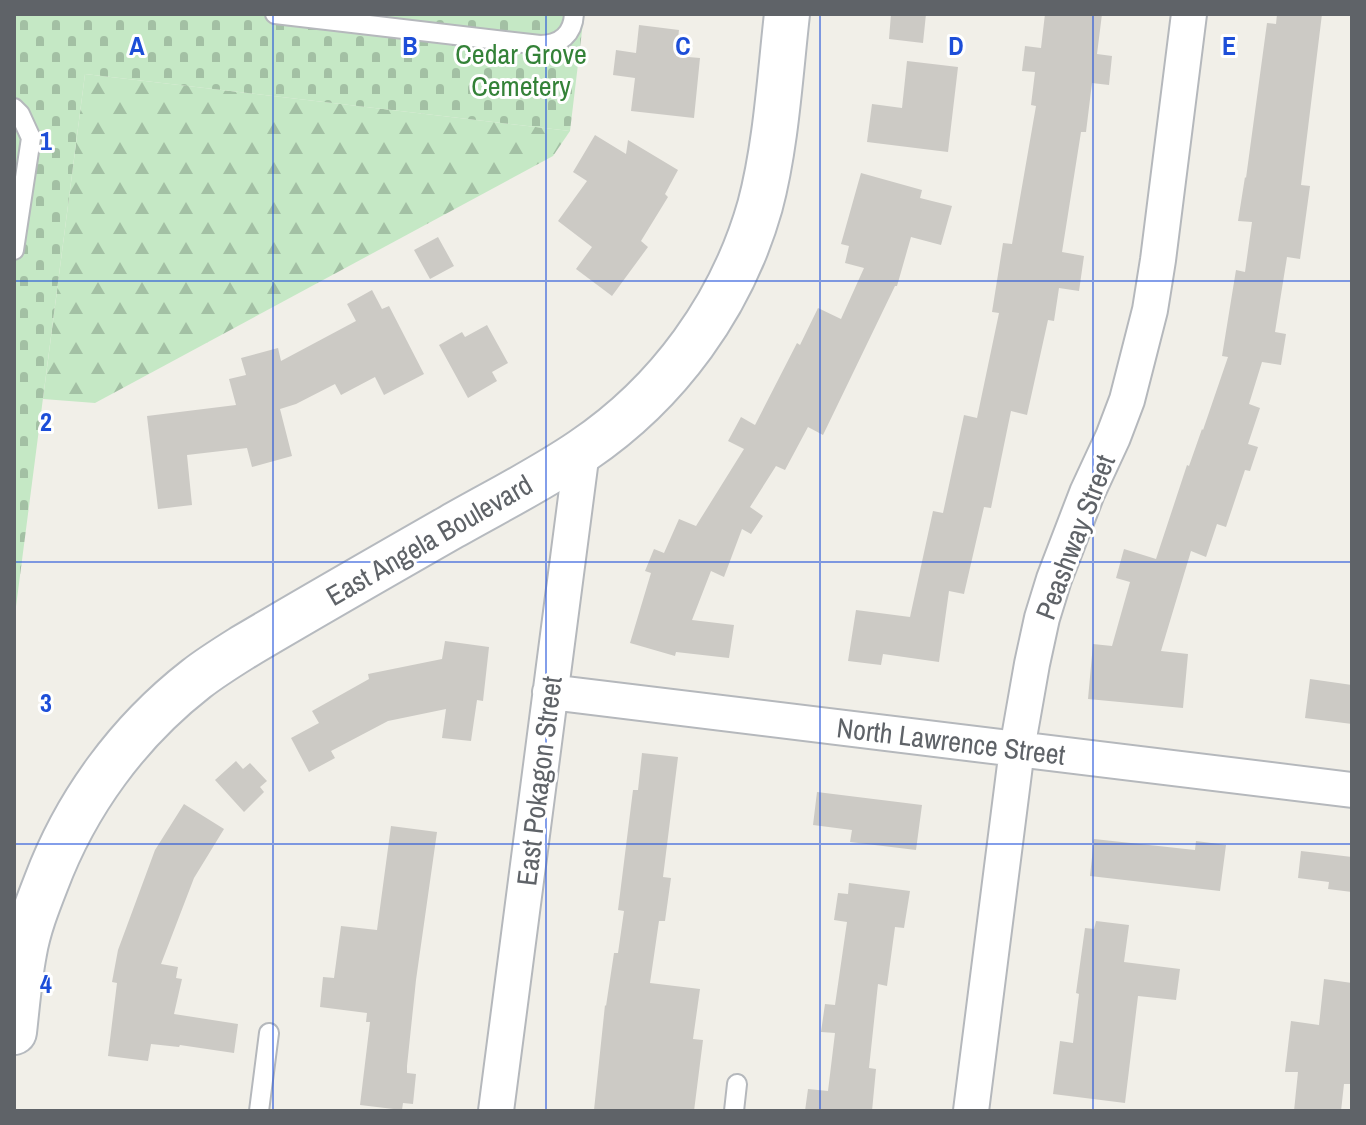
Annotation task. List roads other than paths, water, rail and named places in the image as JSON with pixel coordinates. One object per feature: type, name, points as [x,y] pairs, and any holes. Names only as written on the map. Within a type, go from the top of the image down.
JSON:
[{"type":"main road","name":"East Angela Boulevard","points":[[14,1032],[24,952],[53,865],[76,817],[105,772],[139,731],[198,677],[242,648],[582,451],[641,404],[671,373],[703,332],[741,261],[760,206],[770,157],[787,14]]},
{"type":"street","name":"Peashway Street","points":[[971,1111],[1017,749],[1032,664],[1054,579],[1127,400],[1150,310],[1189,14]]},
{"type":"street","name":"East Pokagon Street","points":[[496,1111],[582,451]]},
{"type":"street","name":"North Lawrence Street","points":[[550,692],[1352,790]]},
{"type":"lane","points":[[275,14],[549,45],[561,40],[571,30],[574,14]]},
{"type":"lane","points":[[14,108],[31,138],[14,250]]},
{"type":"lane","points":[[259,1111],[269,1033]]},
{"type":"lane","points":[[734,1111],[737,1084]]},
{"type":"park label","name":"Cedar Grove Cemetery","points":[[521,70]]}]
